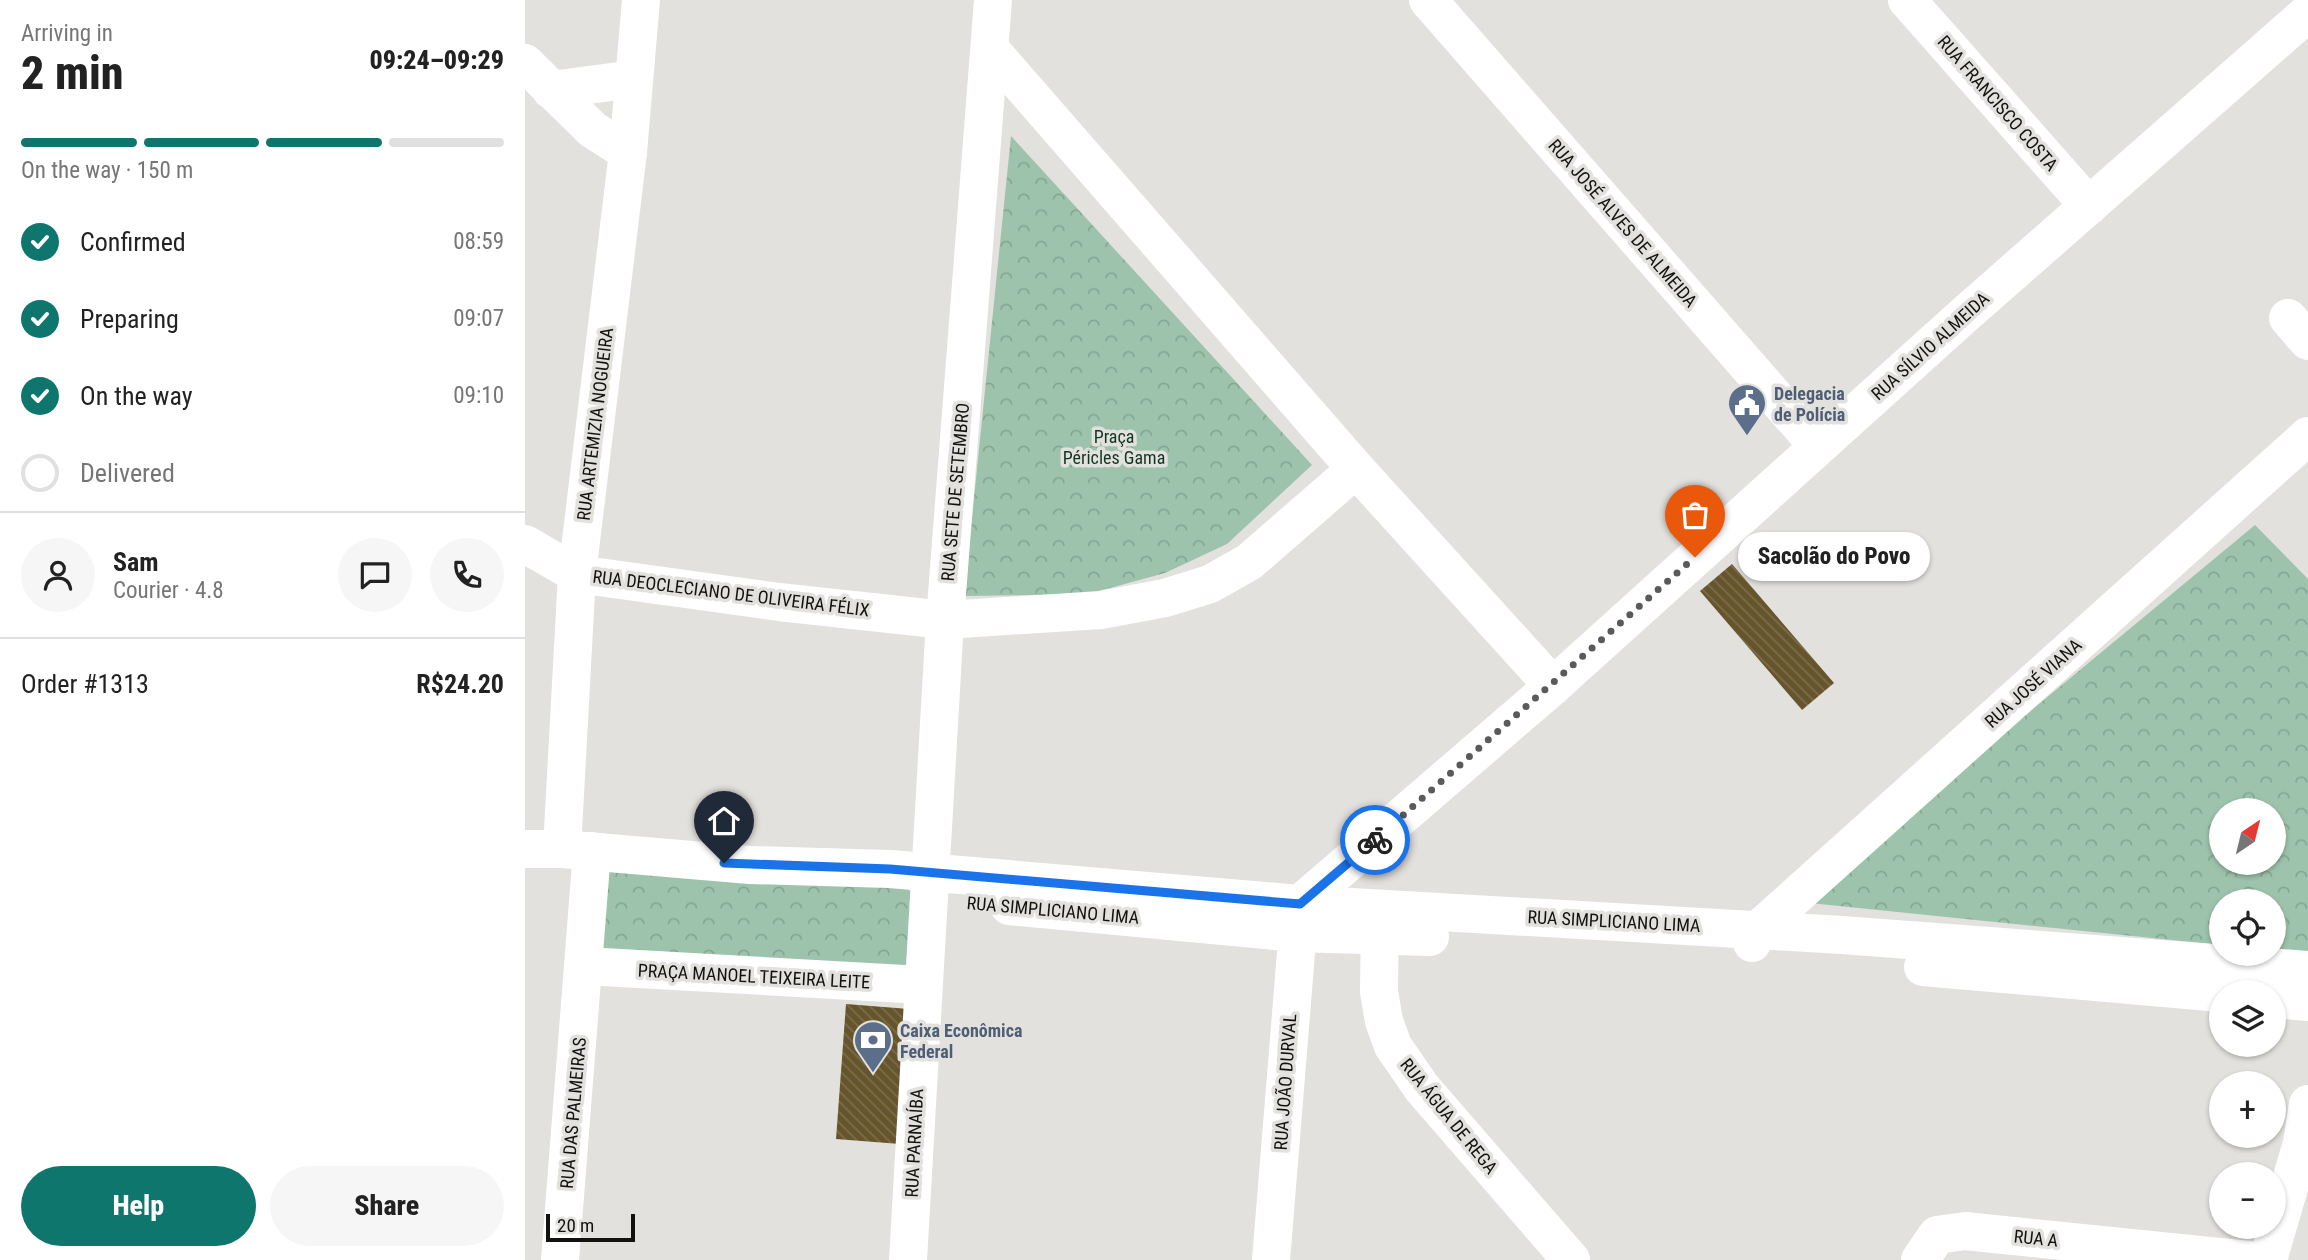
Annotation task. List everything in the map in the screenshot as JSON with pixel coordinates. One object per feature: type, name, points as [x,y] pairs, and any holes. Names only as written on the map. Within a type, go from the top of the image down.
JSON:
[{"type":"street","name":"RUA ARTEMIZIA NOGUEIRA","points":[[577,850],[577,574],[628,152],[641,0]]},
{"type":"street","name":"RUA SETE DE SETEMBRO","points":[[922,985],[921,878],[945,620],[993,0]]},
{"type":"street","name":"RUA JOSÉ ALVES DE ALMEIDA","points":[[1428,0],[1818,446]]},
{"type":"street","name":"RUA FRANCISCO COSTA","points":[[1907,0],[2089,206]]},
{"type":"street","name":"RUA SÍLVIO ALMEIDA","points":[[1298,918],[1818,446],[2308,13]]},
{"type":"street","points":[[991,49],[1356,470],[1553,686]]},
{"type":"street","points":[[525,63],[593,130],[628,152]]},
{"type":"street","points":[[551,90],[634,79]]},
{"type":"street","name":"RUA JOSÉ VIANA","points":[[1752,942],[2308,436]]},
{"type":"street","points":[[945,620],[1101,610],[1165,598],[1210,584],[1249,562],[1356,470]]},
{"type":"street","name":"RUA DEOCLECIANO DE OLIVEIRA FÉLIX","points":[[525,544],[577,574],[945,620]]},
{"type":"street","points":[[525,849],[577,850],[921,878]]},
{"type":"street","name":"RUA DAS PALMEIRAS","points":[[560,1260],[585,966],[577,850]]},
{"type":"street","name":"RUA SIMPLICIANO LIMA","points":[[921,878],[1298,918],[2308,970]]},
{"type":"street","name":"RUA JOÃO DURVAL","points":[[1271,1260],[1298,918]]},
{"type":"street","name":"RUA ÁGUA DE REGA","points":[[1380,921],[1379,992],[1392,1046],[1422,1088],[1571,1260]]},
{"type":"street","name":"RUA SIMPLICIANO LIMA","points":[[1752,942],[1932,967],[2209,992]]},
{"type":"street","name":"PRAÇA MANOEL TEIXEIRA LEITE","points":[[585,966],[922,985]]},
{"type":"street","name":"RUA PARNAÍBA","points":[[908,1260],[922,985]]},
{"type":"street","points":[[2286,1000],[2308,1002]]},
{"type":"street","points":[[2268,1260],[2302,1143],[2308,1104]]},
{"type":"street","name":"RUA A","points":[[1920,1260],[1937,1235],[1965,1231],[2249,1260]]},
{"type":"green space","name":"Praça Péricles Gama","points":[[1011,136],[1312,465],[1227,544],[1165,573],[1088,594],[964,596]]},
{"type":"green space","points":[[2255,525],[2308,579],[2308,954],[2286,952],[2286,889],[2209,889],[2209,944],[1800,902]]},
{"type":"green space","points":[[592,851],[890,869],[923,905],[918,981],[585,966]]},
{"type":"building","points":[[1732,564],[1834,683],[1802,710],[1700,591]]},
{"type":"building","name":"Caixa Econômica Federal","points":[[846,1004],[909,1009],[900,1144],[836,1139]]},
{"type":"way so far","points":[[1375,840],[1553,686],[1695,557]]},
{"type":"place","name":"Delegacia de Polícia","points":[[1747,437]]},
{"type":"place","name":"Sacolão do Povo","points":[[1695,557]]},
{"type":"place","name":"Caixa Econômica Federal","points":[[873,1074]]},
{"type":"route","points":[[724,863],[890,869],[1300,904],[1375,840]]}]
